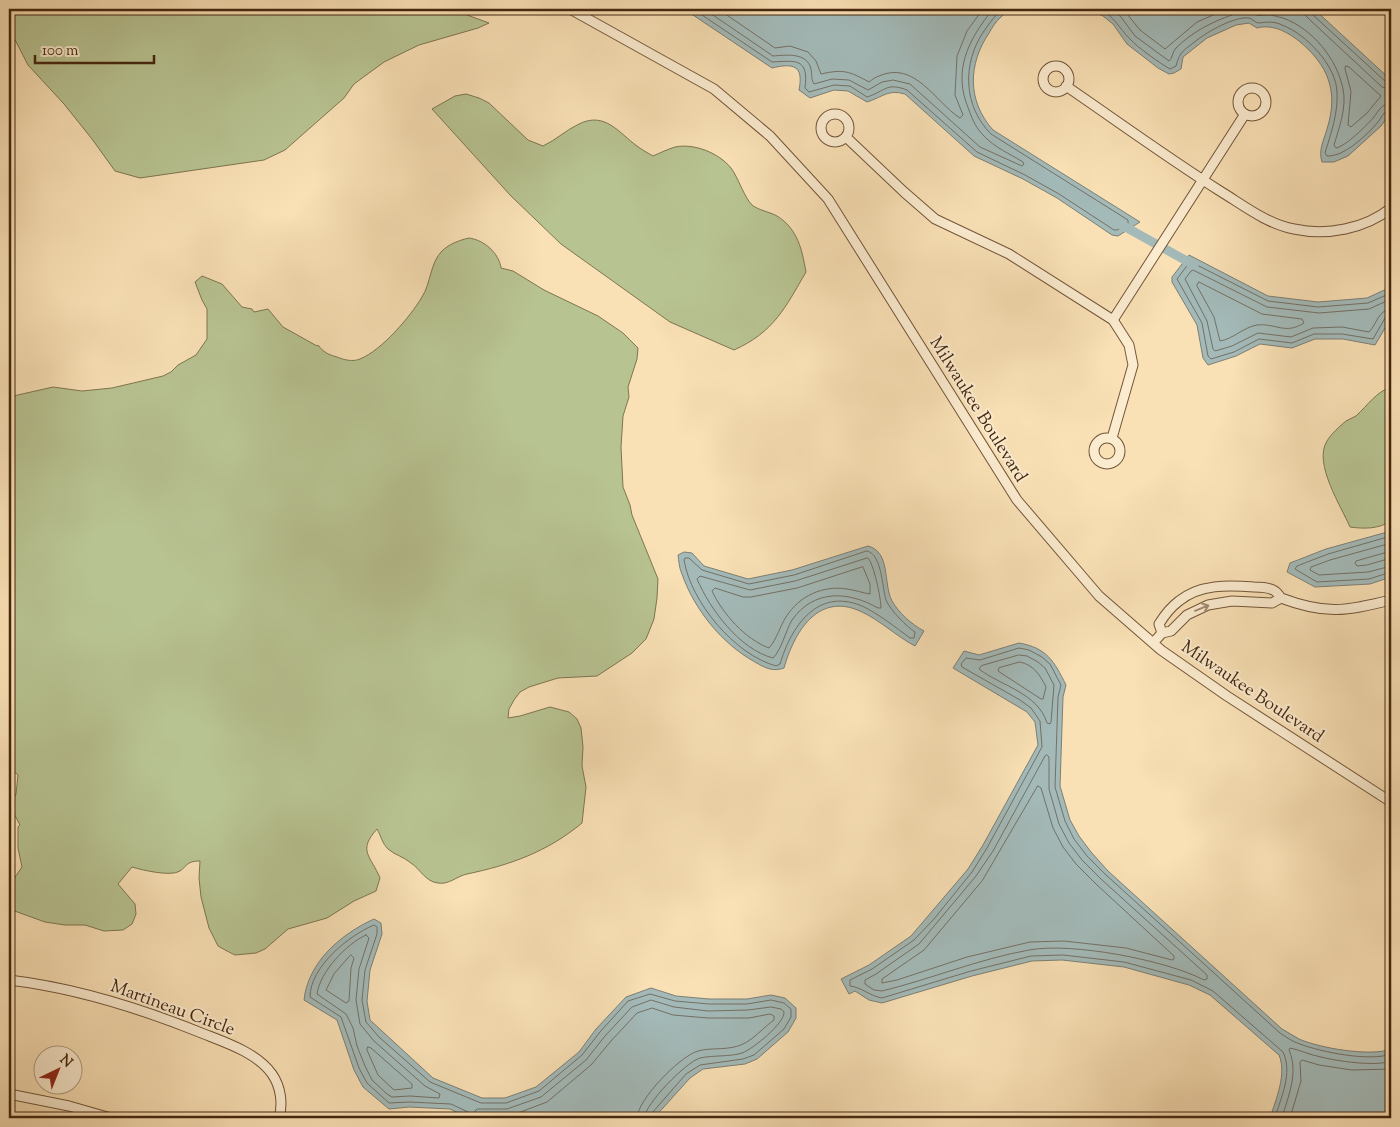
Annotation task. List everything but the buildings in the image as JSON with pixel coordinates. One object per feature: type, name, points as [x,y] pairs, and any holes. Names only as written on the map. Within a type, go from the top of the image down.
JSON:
[{"type":"street","name":"Milwaukee Boulevard","points":[[570,9],[714,89],[770,136],[828,199],[1017,500],[1099,596],[1153,643],[1227,696],[1391,802]]},
{"type":"street","points":[[1066,86],[1204,181],[1277,224],[1309,232],[1329,232],[1351,228],[1374,219],[1391,208]]},
{"type":"street","points":[[1113,320],[1204,181],[1245,114]]},
{"type":"street","points":[[846,137],[935,219],[1010,254],[1113,320],[1129,345],[1133,365],[1112,438]]},
{"type":"street","points":[[1232,601],[1233,585]]},
{"type":"street","points":[[1162,633],[1159,624],[1179,600],[1204,589],[1219,586],[1264,587],[1273,590],[1281,598],[1312,609],[1341,610],[1391,600]]},
{"type":"street","points":[[1153,643],[1162,633],[1171,631],[1180,620],[1208,605],[1232,601],[1272,603],[1281,598]]},
{"type":"street","name":"Martineau Circle","points":[[9,980],[70,990],[133,1007],[171,1020],[238,1049],[257,1060],[272,1074],[280,1095],[279,1118]]},
{"type":"street","points":[[9,1094],[69,1106],[111,1118]]},
{"type":"green space","points":[[9,9],[456,9],[459,12],[489,23],[419,45],[384,62],[354,84],[344,98],[285,150],[264,160],[140,178],[115,171],[64,104],[28,65],[9,28]]},
{"type":"green space","points":[[466,94],[489,103],[528,140],[543,146],[579,124],[596,120],[611,125],[653,156],[675,147],[690,146],[706,150],[720,158],[731,168],[752,205],[784,221],[798,241],[806,272],[785,308],[769,327],[748,343],[734,350],[670,322],[561,244],[511,196],[432,109],[455,96]]},
{"type":"green space","points":[[469,238],[480,241],[490,248],[500,262],[501,268],[513,271],[544,290],[598,316],[623,333],[638,348],[637,359],[628,387],[629,397],[623,416],[621,447],[623,487],[632,515],[658,579],[654,619],[646,639],[632,653],[597,676],[558,678],[529,687],[520,692],[509,709],[508,718],[550,707],[569,712],[577,719],[581,728],[582,766],[586,787],[582,823],[542,850],[528,856],[442,883],[430,880],[408,861],[388,849],[377,829],[371,837],[367,848],[370,859],[380,878],[376,891],[354,901],[327,918],[288,929],[265,949],[256,953],[235,955],[218,946],[209,928],[201,897],[200,861],[190,863],[176,873],[156,872],[132,867],[118,884],[135,904],[136,914],[132,924],[123,930],[104,931],[85,925],[45,922],[9,909],[9,886],[22,867],[18,848],[18,827],[20,825],[10,806],[16,794],[18,775],[9,767],[9,397],[53,387],[82,391],[112,388],[163,376],[171,372],[178,365],[196,355],[207,339],[207,309],[195,282],[202,276],[222,284],[242,307],[252,309],[254,312],[268,309],[283,327],[318,345],[329,354],[348,360],[360,359],[386,341],[417,305],[425,291],[435,261],[442,251],[448,246]]},
{"type":"green space","points":[[1391,387],[1391,521],[1382,526],[1371,528],[1350,527],[1330,484],[1323,461],[1324,450],[1327,441],[1338,428],[1356,416],[1376,395]]},
{"type":"water","points":[[684,9],[1014,9],[1004,14],[996,23],[977,57],[973,82],[978,107],[985,119],[993,130],[1140,222],[1118,236],[1112,235],[1057,198],[1023,179],[974,156],[905,94],[894,92],[867,102],[848,91],[834,90],[810,98],[799,90],[800,75],[795,68],[786,66],[772,68]]},
{"type":"water","points":[[1089,9],[1314,9],[1391,80],[1391,112],[1381,126],[1348,156],[1334,162],[1322,162],[1321,149],[1330,115],[1331,91],[1324,69],[1309,50],[1294,37],[1284,31],[1268,27],[1257,28],[1249,23],[1236,25],[1207,38],[1183,57],[1181,69],[1169,74],[1158,68],[1127,44],[1113,24]]},
{"type":"water","points":[[1189,255],[1268,296],[1318,302],[1367,298],[1391,287],[1391,318],[1375,345],[1343,339],[1315,339],[1292,348],[1260,344],[1236,356],[1208,365],[1203,358],[1197,325],[1172,282],[1172,277]]},
{"type":"water","points":[[1391,531],[1391,577],[1370,584],[1315,587],[1287,572],[1290,563],[1326,549]]},
{"type":"water","points":[[868,546],[875,549],[880,555],[892,601],[906,618],[924,631],[915,646],[860,611],[845,607],[831,607],[820,611],[810,619],[794,642],[784,668],[776,670],[762,666],[731,646],[711,624],[687,587],[680,569],[678,555],[684,552],[692,553],[704,566],[748,579],[792,570]]},
{"type":"water","points":[[1019,643],[1029,645],[1043,652],[1058,669],[1066,685],[1063,697],[1060,786],[1070,820],[1091,852],[1108,871],[1282,1029],[1299,1039],[1332,1048],[1358,1052],[1391,1049],[1391,1118],[1270,1118],[1278,1095],[1281,1078],[1282,1070],[1279,1055],[1210,995],[1189,985],[1124,967],[1062,960],[1032,961],[972,976],[882,1003],[869,1000],[855,991],[849,994],[841,979],[869,965],[911,936],[968,869],[1038,745],[1035,722],[1027,712],[953,668],[964,651],[979,655]]},
{"type":"water","points":[[374,919],[381,923],[382,934],[370,970],[367,1001],[370,1020],[433,1078],[482,1098],[505,1098],[536,1087],[579,1052],[596,1029],[626,997],[651,988],[676,996],[709,999],[747,999],[771,995],[785,998],[796,1008],[796,1018],[788,1032],[757,1059],[745,1064],[703,1069],[690,1078],[654,1118],[469,1118],[450,1109],[409,1107],[389,1109],[363,1087],[354,1070],[337,1020],[304,1000],[312,973],[328,951],[338,941]]},
{"type":"waterway","points":[[1120,224],[1194,265]]}]
